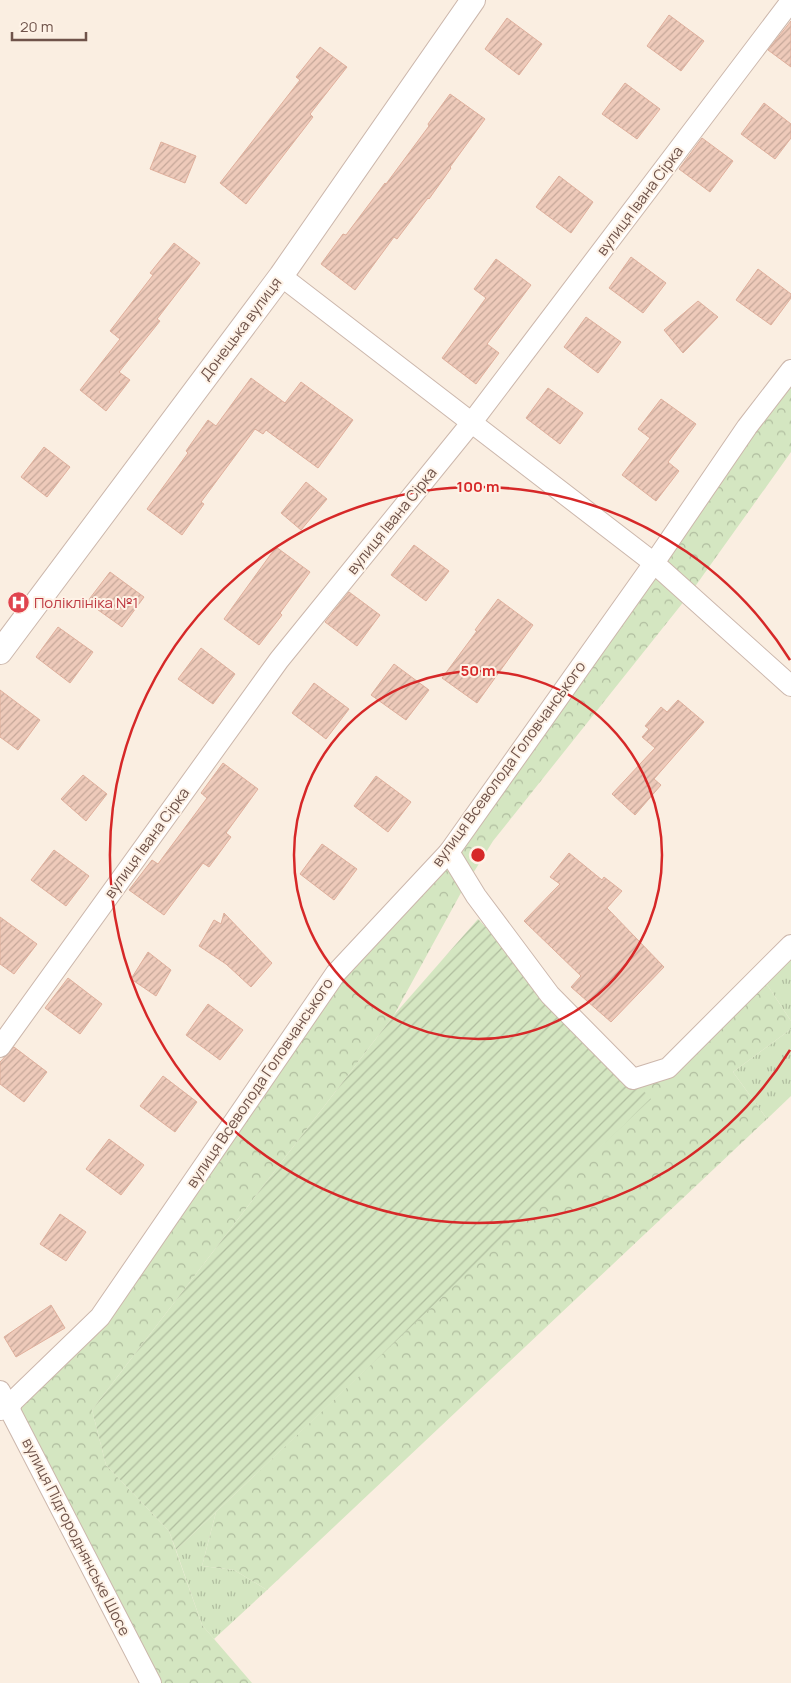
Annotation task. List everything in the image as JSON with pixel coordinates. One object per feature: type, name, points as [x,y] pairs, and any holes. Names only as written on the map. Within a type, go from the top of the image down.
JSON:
[{"type":"street","name":"Донецька вулиця","points":[[0,652],[281,276],[472,0]]},
{"type":"street","name":"вулиця Івана Сірка","points":[[0,1047],[279,660],[472,422],[791,1]]},
{"type":"street","points":[[281,276],[654,562],[791,686]]},
{"type":"street","name":"вулиця Всеволода Головчанського","points":[[3,1401],[100,1317],[336,973],[449,852],[747,427],[791,370]]},
{"type":"street","points":[[449,852],[476,896],[550,994],[633,1078],[668,1068],[791,944]]},
{"type":"street","name":"вулиця Підгороднянське Шосе","points":[[3,1401],[152,1683]]},
{"type":"green space","points":[[791,370],[791,452],[689,595],[493,841],[462,891],[394,1015],[92,1410],[106,1465],[169,1531],[202,1625],[252,1683],[151,1683],[8,1405],[100,1317],[336,973],[449,852]]},
{"type":"green space","points":[[478,919],[651,1099],[176,1550],[169,1531],[106,1465],[92,1410],[394,1015]]},
{"type":"green space","points":[[791,945],[791,1021],[760,974]]},
{"type":"green space","points":[[760,974],[791,1021],[791,1029],[733,1072],[767,1119],[267,1590],[234,1570],[202,1566],[216,1512],[650,1099],[633,1079],[668,1068]]},
{"type":"green space","points":[[791,1029],[791,1096],[767,1119],[733,1072]]},
{"type":"green space","points":[[216,1512],[202,1566],[234,1570],[267,1590],[214,1639],[202,1625],[176,1550]]},
{"type":"building","points":[[669,15],[704,41],[681,71],[647,46]]},
{"type":"building","points":[[507,18],[542,44],[519,75],[485,49]]},
{"type":"building","points":[[791,21],[791,67],[768,50]]},
{"type":"building","points":[[320,47],[347,67],[310,114],[313,117],[246,204],[220,183],[300,80],[296,77]]},
{"type":"building","points":[[625,83],[660,109],[637,139],[602,114]]},
{"type":"building","points":[[450,94],[485,119],[429,199],[397,239],[394,237],[355,290],[321,264],[343,234],[346,235],[386,184]]},
{"type":"building","points":[[764,103],[791,124],[791,138],[775,159],[741,134]]},
{"type":"building","points":[[702,138],[733,161],[710,192],[679,169]]},
{"type":"building","points":[[161,142],[196,156],[185,183],[150,169]]},
{"type":"building","points":[[559,176],[593,202],[571,233],[536,207]]},
{"type":"building","points":[[174,243],[200,263],[157,319],[160,321],[119,372],[130,380],[106,411],[80,390],[120,339],[110,331],[153,275],[150,273]]},
{"type":"building","points":[[631,257],[666,283],[643,313],[609,288]]},
{"type":"building","points":[[496,259],[531,285],[487,344],[499,353],[476,384],[442,358],[486,298],[474,289]]},
{"type":"building","points":[[758,269],[791,294],[791,298],[771,325],[736,300]]},
{"type":"building","points":[[698,301],[718,317],[683,353],[664,330]]},
{"type":"building","points":[[586,317],[621,342],[598,373],[564,347]]},
{"type":"building","points":[[251,378],[285,403],[301,382],[353,420],[318,468],[266,430],[263,434],[255,429],[201,502],[204,504],[182,535],[147,509],[188,453],[186,451],[208,420],[216,426]]},
{"type":"building","points":[[548,388],[583,413],[560,444],[526,418]]},
{"type":"building","points":[[661,399],[696,424],[668,462],[679,471],[656,501],[622,475],[650,438],[638,429]]},
{"type":"building","points":[[44,447],[70,467],[47,497],[21,477]]},
{"type":"building","points":[[306,482],[327,499],[301,530],[281,513]]},
{"type":"building","points":[[414,545],[449,571],[426,601],[391,575]]},
{"type":"building","points":[[276,547],[310,572],[280,613],[282,615],[259,645],[224,619]]},
{"type":"building","points":[[110,572],[144,597],[122,627],[87,602]]},
{"type":"building","points":[[349,592],[380,615],[357,646],[325,622]]},
{"type":"building","points":[[498,599],[533,625],[477,703],[442,678]]},
{"type":"building","points":[[58,627],[93,652],[70,683],[36,657]]},
{"type":"building","points":[[201,648],[235,674],[213,704],[178,679]]},
{"type":"building","points":[[394,664],[429,690],[406,720],[371,695]]},
{"type":"building","points":[[314,683],[349,709],[326,739],[292,713]]},
{"type":"building","points":[[0,690],[40,720],[18,750],[0,737]]},
{"type":"building","points":[[678,700],[704,722],[654,779],[661,785],[635,815],[612,794],[655,748],[642,737],[649,729],[645,726],[661,707],[667,712]]},
{"type":"building","points":[[223,763],[258,789],[226,833],[231,837],[209,867],[203,863],[164,915],[129,890],[152,860],[158,864],[207,798],[201,793]]},
{"type":"building","points":[[83,775],[107,794],[86,821],[61,799]]},
{"type":"building","points":[[376,776],[411,802],[388,832],[354,806]]},
{"type":"building","points":[[322,844],[357,869],[334,900],[300,874]]},
{"type":"building","points":[[54,850],[89,876],[66,906],[31,880]]},
{"type":"building","points":[[569,853],[602,880],[604,877],[622,891],[607,908],[664,967],[611,1022],[571,987],[581,976],[524,921],[560,884],[550,877]]},
{"type":"building","points":[[224,913],[272,963],[251,987],[226,964],[199,946],[214,920],[221,924]]},
{"type":"building","points":[[0,917],[37,944],[14,974],[0,964]]},
{"type":"building","points":[[148,952],[171,970],[156,996],[131,979]]},
{"type":"building","points":[[68,978],[102,1004],[80,1034],[45,1008]]},
{"type":"building","points":[[208,1004],[243,1030],[220,1060],[186,1035]]},
{"type":"building","points":[[14,1047],[47,1072],[24,1102],[0,1084],[0,1062]]},
{"type":"building","points":[[163,1076],[197,1102],[175,1132],[140,1106]]},
{"type":"building","points":[[109,1139],[144,1165],[121,1195],[86,1169]]},
{"type":"building","points":[[60,1214],[86,1232],[66,1261],[40,1244]]},
{"type":"building","points":[[51,1305],[65,1328],[16,1357],[4,1337]]},
{"type":"place","name":"Поліклініка №1","points":[[18,603]]}]
